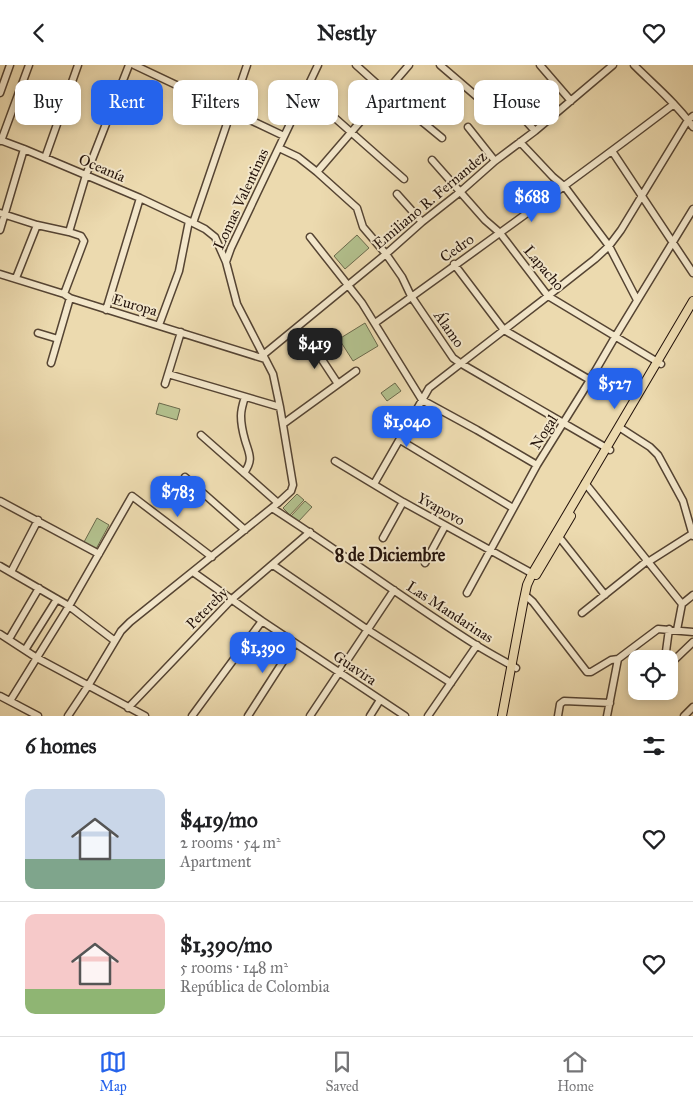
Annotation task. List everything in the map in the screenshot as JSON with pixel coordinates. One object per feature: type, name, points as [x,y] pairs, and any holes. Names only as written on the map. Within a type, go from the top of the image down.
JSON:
[{"type":"main road","points":[[608,449],[622,429],[693,301]]},
{"type":"main road","points":[[502,716],[527,597],[534,575],[659,363],[693,310]]},
{"type":"main road","points":[[506,716],[513,666]]},
{"type":"street","points":[[0,93],[10,65]]},
{"type":"street","points":[[0,141],[29,65]]},
{"type":"street","points":[[45,157],[78,65]]},
{"type":"street","points":[[68,232],[86,175],[129,65]]},
{"type":"street","points":[[134,65],[173,83]]},
{"type":"street","points":[[241,80],[246,65]]},
{"type":"street","name":"Lomas Valentinas","points":[[226,261],[318,65]]},
{"type":"street","points":[[356,65],[373,80]]},
{"type":"street","points":[[396,80],[409,65]]},
{"type":"street","points":[[440,65],[474,94]]},
{"type":"street","points":[[540,65],[571,101]]},
{"type":"street","points":[[634,65],[691,118],[693,127]]},
{"type":"street","name":"Emiliano R. Fernandez","points":[[264,357],[495,161],[571,101],[608,67]]},
{"type":"street","name":"Cedro","points":[[375,323],[454,264],[565,187],[674,104]]},
{"type":"street","points":[[374,484],[429,388],[548,297],[609,246],[691,118]]},
{"type":"street","points":[[338,120],[404,179]]},
{"type":"street","points":[[258,124],[284,136]]},
{"type":"street","points":[[159,325],[179,271],[191,222],[226,125]]},
{"type":"street","points":[[317,172],[358,125]]},
{"type":"street","points":[[426,125],[442,138]]},
{"type":"street","points":[[529,125],[534,131]]},
{"type":"street","points":[[468,127],[495,161]]},
{"type":"street","name":"Oceanía","points":[[0,141],[45,157],[140,198],[205,229],[215,237],[226,261],[238,304],[273,375],[293,485],[291,491],[278,503],[121,631],[68,716]]},
{"type":"street","points":[[520,142],[565,187],[609,246],[637,300]]},
{"type":"street","name":"Álamo","points":[[279,148],[298,157],[357,208],[363,227],[386,253],[402,277],[411,296],[453,358],[608,449]]},
{"type":"street","points":[[0,230],[2,214],[24,149]]},
{"type":"street","points":[[612,151],[693,273]]},
{"type":"street","name":"Lapacho","points":[[432,160],[485,221],[500,233],[548,297],[659,363]]},
{"type":"street","points":[[397,194],[422,222]]},
{"type":"street","points":[[106,310],[140,198]]},
{"type":"street","name":"Nogal","points":[[467,593],[537,465],[693,209]]},
{"type":"street","points":[[2,214],[81,236],[84,241],[64,294]]},
{"type":"street","points":[[16,278],[37,225]]},
{"type":"street","points":[[310,237],[362,303],[422,400],[537,465]]},
{"type":"street","points":[[454,264],[504,330],[590,380]]},
{"type":"street","name":"Europa","points":[[0,274],[64,294],[70,299],[264,357]]},
{"type":"street","points":[[51,363],[70,299]]},
{"type":"street","points":[[165,384],[181,332]]},
{"type":"street","points":[[38,333],[58,339]]},
{"type":"street","points":[[311,343],[338,385]]},
{"type":"street","points":[[283,424],[356,371]]},
{"type":"street","points":[[168,374],[280,407]]},
{"type":"street","points":[[244,473],[250,461],[241,417],[245,397]]},
{"type":"street","points":[[582,613],[648,562],[692,535],[683,501],[658,455],[650,447],[622,429]]},
{"type":"street","points":[[201,435],[278,503]]},
{"type":"street","points":[[400,440],[513,508]]},
{"type":"street","name":"Yvapovo","points":[[335,461],[403,502],[534,575]]},
{"type":"street","points":[[185,477],[245,530]]},
{"type":"street","points":[[586,485],[682,604]]},
{"type":"street","points":[[10,701],[69,606],[132,496],[212,557]]},
{"type":"street","points":[[0,501],[99,554]]},
{"type":"street","points":[[383,538],[403,502]]},
{"type":"street","name":"Las Mandarinas","points":[[272,508],[477,645],[513,666]]},
{"type":"street","points":[[11,572],[38,520]]},
{"type":"street","points":[[425,563],[445,526]]},
{"type":"street","name":"Petereby","points":[[128,708],[232,599],[310,532]]},
{"type":"street","points":[[557,534],[605,595]]},
{"type":"street","points":[[273,565],[451,683]]},
{"type":"street","points":[[0,566],[69,606],[115,641]]},
{"type":"street","name":"Guavira","points":[[192,572],[405,716]]},
{"type":"street","points":[[9,639],[39,588]]},
{"type":"street","points":[[310,716],[394,590]]},
{"type":"street","points":[[677,630],[682,604],[693,595]]},
{"type":"street","points":[[527,597],[587,672],[591,672],[611,660],[618,659],[658,629],[693,632]]},
{"type":"street","points":[[26,650],[57,599]]},
{"type":"street","points":[[192,716],[262,621]]},
{"type":"street","points":[[666,650],[669,629]]},
{"type":"street","points":[[0,634],[37,658],[145,716]]},
{"type":"street","points":[[678,656],[693,642]]},
{"type":"street","points":[[248,716],[295,643]]},
{"type":"street","points":[[428,716],[477,645]]},
{"type":"street","points":[[607,716],[618,659]]},
{"type":"street","points":[[0,696],[38,716]]},
{"type":"street","points":[[370,716],[380,700]]},
{"type":"street","points":[[558,716],[560,703],[564,701],[610,703]]},
{"type":"street","points":[[684,716],[693,707]]},
{"type":"green space","points":[[357,235],[369,248],[345,269],[334,256]]},
{"type":"green space","points":[[365,323],[378,346],[353,361],[339,339]]},
{"type":"green space","points":[[395,383],[401,391],[387,401],[381,393]]},
{"type":"green space","points":[[159,403],[180,409],[177,420],[156,414]]},
{"type":"green space","points":[[297,494],[304,500],[290,515],[283,508]]},
{"type":"green space","points":[[305,501],[312,507],[298,522],[291,516]]},
{"type":"green space","points":[[97,518],[109,525],[96,549],[84,542]]},
{"type":"district","name":"8 de Diciembre","points":[[390,555]]}]
